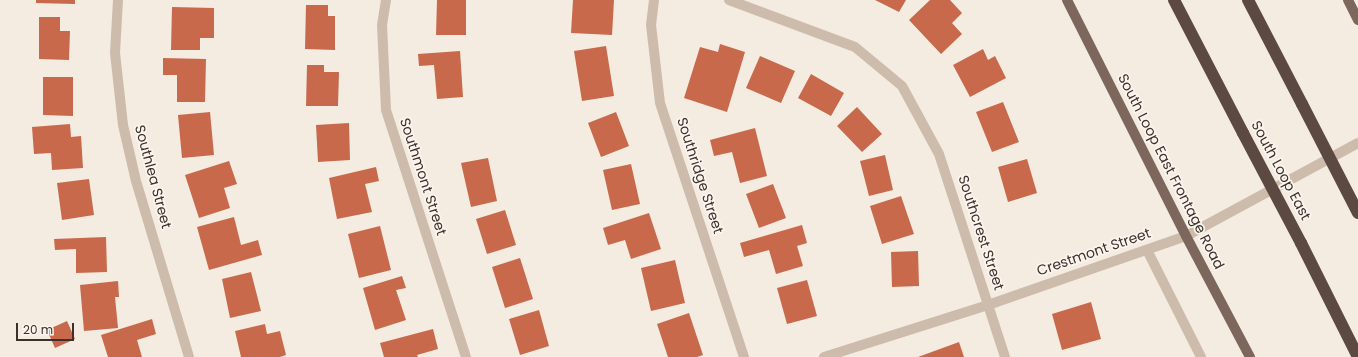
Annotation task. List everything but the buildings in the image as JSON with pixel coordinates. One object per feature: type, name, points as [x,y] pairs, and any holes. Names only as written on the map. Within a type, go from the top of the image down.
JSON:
[{"type":"highway","name":"South Loop East","points":[[1174,0],[1301,243],[1358,357]]},
{"type":"highway","points":[[1248,0],[1358,213]]},
{"type":"main road","name":"South Loop East Frontage Road","points":[[1066,0],[1186,236],[1250,357]]},
{"type":"main road","points":[[1348,0],[1358,20]]},
{"type":"street","name":"Southlea Street","points":[[118,0],[115,53],[123,125],[136,180],[189,357]]},
{"type":"street","name":"Southmont Street","points":[[386,0],[382,25],[386,110],[466,357]]},
{"type":"street","name":"Southridge Street","points":[[654,0],[651,25],[660,102],[744,357]]},
{"type":"street","name":"Southcrest Street","points":[[729,0],[855,47],[902,86],[939,154],[1005,357]]},
{"type":"street","name":"Crestmont Street","points":[[824,357],[988,305],[1186,236],[1358,142]]},
{"type":"street","points":[[1147,250],[1201,357]]}]
